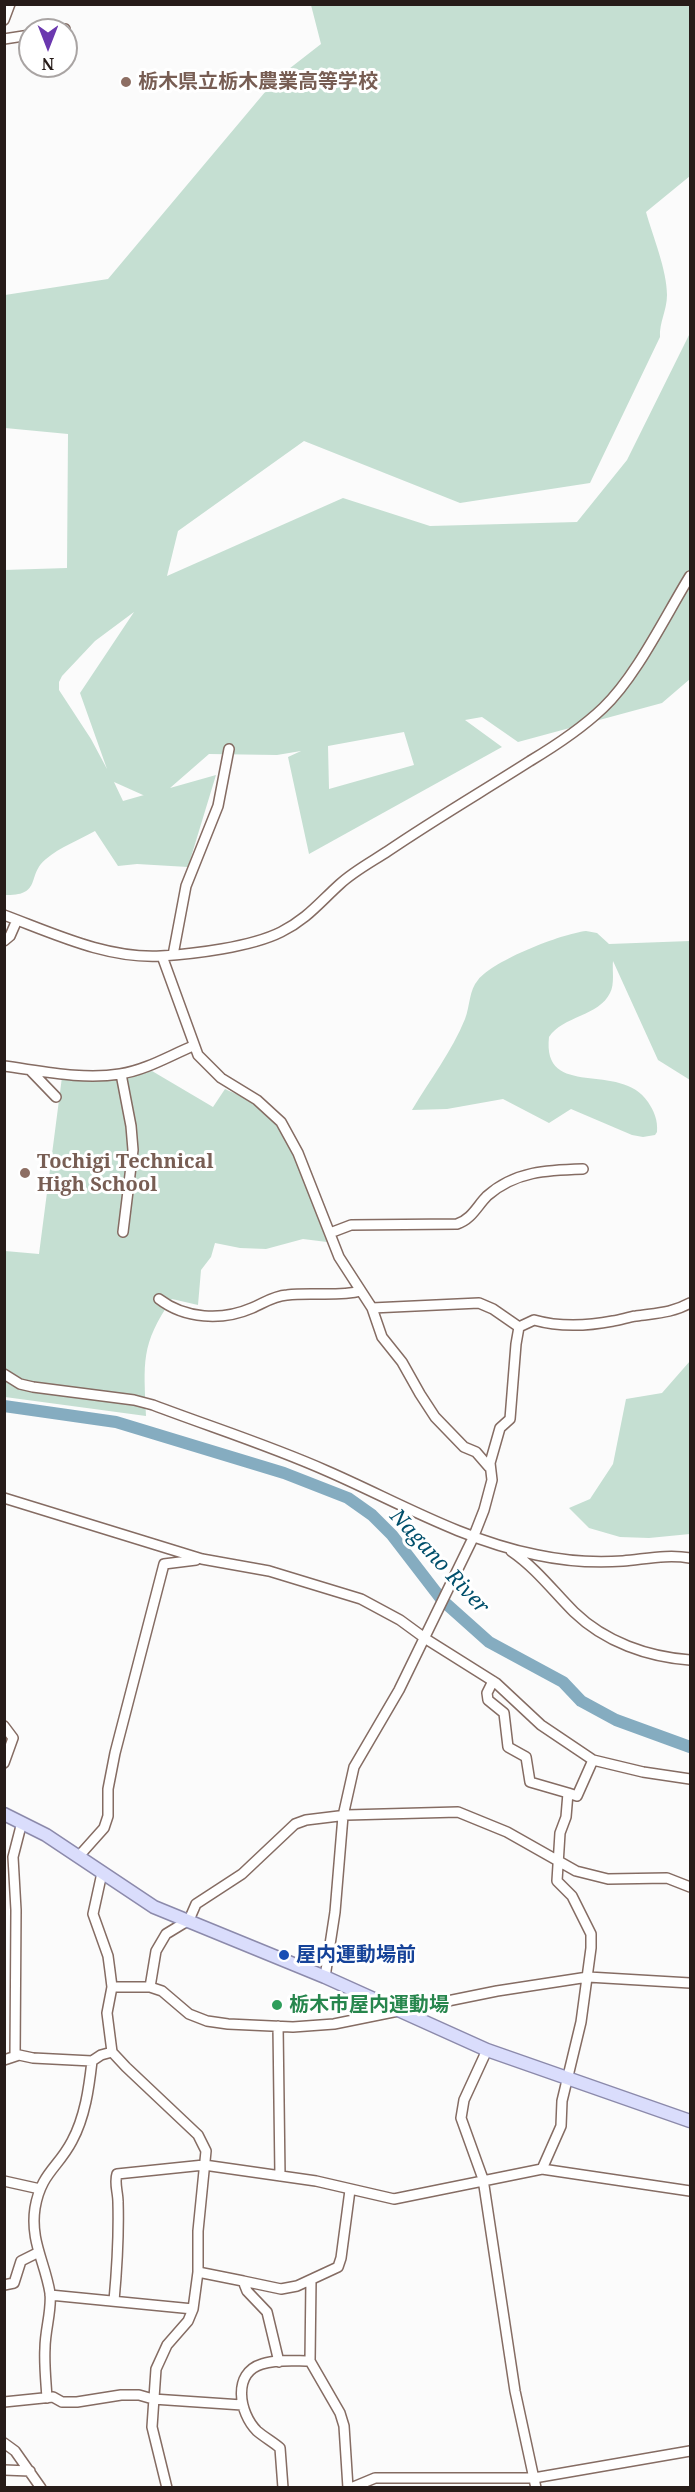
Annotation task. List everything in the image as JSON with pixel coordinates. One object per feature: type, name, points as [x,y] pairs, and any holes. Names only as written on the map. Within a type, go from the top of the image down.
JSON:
[{"type":"main road","points":[[4,1814],[22,1822],[79,1856],[147,1903],[325,1977],[487,2050],[690,2121]]},
{"type":"street","points":[[4,915],[115,953],[141,957],[237,946],[279,933],[314,911],[341,883],[359,870],[450,810],[508,777],[568,736],[602,709],[615,695],[690,576]]},
{"type":"street","points":[[173,955],[186,886],[218,806],[229,749]]},
{"type":"street","points":[[4,941],[10,936],[17,920]]},
{"type":"street","points":[[162,956],[193,1046],[207,1066],[221,1078],[257,1100],[281,1122],[298,1153],[346,1270],[372,1308],[382,1338],[402,1362],[435,1417],[464,1446],[476,1452],[489,1467],[492,1480],[473,1538],[426,1639],[354,1767],[343,1816],[335,1912],[325,1977]]},
{"type":"street","points":[[4,1066],[77,1075],[120,1074],[147,1066],[193,1046]]},
{"type":"street","points":[[30,1070],[57,1097]]},
{"type":"street","points":[[120,1074],[131,1126],[133,1150],[123,1232]]},
{"type":"street","points":[[330,1233],[351,1225],[457,1224],[466,1221],[487,1197],[516,1177],[535,1172],[583,1169]]},
{"type":"street","points":[[159,1299],[177,1311],[215,1317],[246,1311],[266,1301],[286,1295],[348,1294],[361,1291]]},
{"type":"street","points":[[372,1308],[479,1303],[494,1309],[519,1327]]},
{"type":"street","points":[[519,1327],[534,1320],[551,1325],[602,1323],[661,1314],[690,1303]]},
{"type":"street","points":[[489,1467],[500,1428],[510,1419],[519,1327]]},
{"type":"street","points":[[4,1374],[20,1384],[33,1387],[134,1400],[153,1405],[323,1469],[473,1538],[507,1548],[584,1562],[623,1561],[663,1556],[690,1558]]},
{"type":"street","points":[[4,1498],[201,1559],[269,1571],[345,1593],[400,1620],[493,1681],[541,1725],[592,1760],[643,1772],[690,1779]]},
{"type":"street","points":[[507,1548],[530,1564],[575,1613],[607,1636],[648,1653],[690,1660]]},
{"type":"street","points":[[79,1856],[104,1828],[108,1816],[108,1789],[115,1753],[164,1564],[201,1559]]},
{"type":"street","points":[[493,1681],[487,1693],[488,1700],[504,1713],[508,1747],[526,1757],[530,1782],[577,1796],[592,1760]]},
{"type":"street","points":[[4,1726],[13,1738],[4,1763]]},
{"type":"street","points":[[542,2169],[561,2126],[562,2101],[588,1977],[591,1934],[572,1896],[557,1881],[560,1833],[566,1817],[568,1793]]},
{"type":"street","points":[[150,1987],[156,1951],[166,1934],[189,1920],[196,1904],[242,1874],[295,1824],[306,1820],[343,1816],[458,1812],[507,1832],[576,1871],[608,1880],[667,1878],[690,1887]]},
{"type":"street","points":[[15,2056],[16,1910],[13,1857],[22,1822]]},
{"type":"street","points":[[102,1873],[93,1914],[108,1956],[112,1987],[107,2013],[112,2052],[198,2135],[206,2151],[198,2272],[193,2309],[188,2321],[167,2345],[156,2369],[152,2427],[167,2487]]},
{"type":"street","points":[[4,1911],[16,1910]]},
{"type":"street","points":[[112,1987],[150,1987],[171,1997],[189,2014],[207,2021],[278,2026],[334,2024],[397,2010],[588,1977],[690,1983]]},
{"type":"street","points":[[278,2026],[280,2176]]},
{"type":"street","points":[[487,2050],[464,2100],[460,2118],[483,2179],[515,2391],[535,2483]]},
{"type":"street","points":[[4,2060],[15,2056],[92,2061],[112,2052]]},
{"type":"street","points":[[47,2398],[45,2347],[50,2295],[37,2253],[35,2210],[46,2175],[73,2140],[89,2092],[92,2061]]},
{"type":"street","points":[[114,2301],[118,2249],[118,2199],[115,2180],[117,2174],[204,2165],[280,2176],[394,2199],[483,2179],[542,2169],[690,2191]]},
{"type":"street","points":[[4,2181],[40,2189]]},
{"type":"street","points":[[198,2272],[280,2289],[311,2280],[338,2267],[350,2190]]},
{"type":"street","points":[[4,2285],[14,2283],[21,2262],[37,2253]]},
{"type":"street","points":[[311,2280],[310,2361],[340,2413],[344,2426],[350,2487],[375,2478],[535,2483],[690,2451]]},
{"type":"street","points":[[243,2281],[247,2291],[267,2312],[279,2362]]},
{"type":"street","points":[[50,2295],[193,2309]]},
{"type":"street","points":[[283,2487],[280,2448],[257,2430],[242,2405],[244,2379],[252,2369],[263,2364],[310,2361]]},
{"type":"street","points":[[4,2402],[53,2397],[63,2402],[77,2402],[122,2395],[139,2395],[242,2405]]},
{"type":"street","points":[[4,2443],[15,2451],[41,2487]]},
{"type":"street","points":[[4,2470],[30,2471]]},
{"type":"green space","points":[[311,5],[690,5],[690,176],[646,212],[666,285],[667,301],[660,337],[590,483],[460,503],[304,441],[178,531],[167,576],[343,498],[430,526],[577,522],[627,460],[690,333],[690,679],[662,703],[518,742],[482,717],[465,720],[502,747],[309,854],[288,757],[301,751],[277,755],[209,754],[170,788],[216,775],[188,867],[137,864],[118,866],[95,831],[63,847],[46,859],[40,865],[25,892],[5,895],[4,570],[67,568],[68,434],[5,428],[5,295],[108,279],[276,79],[321,44]],"holes":[[[134,612],[80,693],[107,769],[91,739],[59,690],[59,682],[95,641]],[[404,732],[414,765],[329,789],[328,746]],[[114,782],[144,795],[123,801]]]},
{"type":"green space","points":[[586,931],[597,933],[609,944],[690,941],[690,1080],[658,1060],[613,961],[612,985],[605,1001],[598,1007],[563,1024],[549,1037],[550,1056],[558,1068],[570,1075],[620,1083],[636,1090],[654,1112],[657,1128],[655,1135],[643,1137],[632,1135],[571,1109],[549,1123],[503,1099],[447,1109],[412,1110],[460,1031],[473,988],[478,980],[486,972],[513,956],[561,937]]},
{"type":"green space","points":[[152,1071],[213,1107],[225,1089],[254,1103],[271,1118],[282,1133],[300,1169],[327,1242],[303,1239],[266,1249],[240,1248],[215,1243],[211,1257],[201,1270],[198,1305],[172,1299],[154,1329],[146,1355],[146,1416],[5,1397],[5,1251],[39,1254],[62,1077],[118,1077]]},
{"type":"green space","points":[[690,1361],[690,1534],[649,1538],[620,1537],[589,1528],[569,1508],[590,1499],[613,1464],[626,1399],[662,1393]]},
{"type":"waterway","name":"Nagano River","points":[[4,1406],[116,1422],[284,1473],[348,1498],[372,1515],[392,1535],[442,1600],[489,1642],[563,1682],[581,1701],[616,1720],[690,1747]]},
{"type":"place","name":"栃木県立栃木農業高等学校","points":[[126,82]]},
{"type":"place","name":"Tochigi Technical High School","points":[[25,1173]]},
{"type":"place","name":"屋内運動場前","points":[[284,1955]]},
{"type":"place","name":"栃木市屋内運動場","points":[[277,2005]]}]
